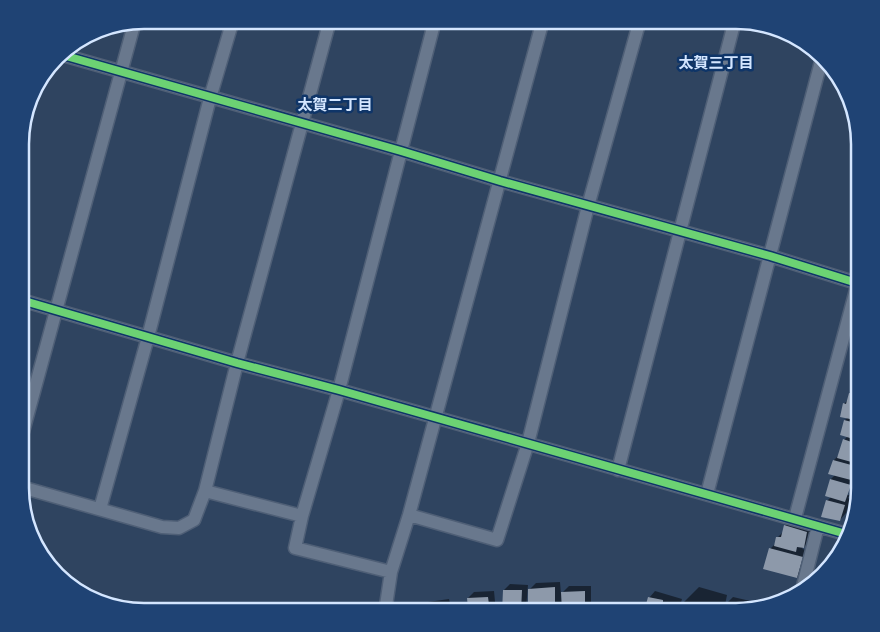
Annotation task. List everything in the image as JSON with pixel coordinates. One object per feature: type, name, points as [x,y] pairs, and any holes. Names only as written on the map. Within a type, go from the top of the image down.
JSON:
[{"type":"street","points":[[100,509],[148,337],[210,98],[230,29]]},
{"type":"street","points":[[29,489],[162,527],[179,528],[194,520],[205,491],[237,363],[327,29]]},
{"type":"street","points":[[391,572],[295,548],[302,516],[339,390],[433,29]]},
{"type":"street","points":[[386,603],[391,572],[409,515],[541,29]]},
{"type":"street","points":[[409,515],[497,540],[528,443],[588,206],[637,29]]},
{"type":"street","points":[[618,470],[733,29]]},
{"type":"street","points":[[29,402],[133,30]]},
{"type":"street","points":[[68,57],[588,206],[851,279]]},
{"type":"street","points":[[707,494],[820,65]]},
{"type":"street","points":[[29,302],[237,363],[528,443],[842,533]]},
{"type":"street","points":[[795,518],[851,311]]},
{"type":"street","points":[[205,491],[302,516]]},
{"type":"street","points":[[804,581],[818,526]]},
{"type":"building","points":[[849,393],[851,393],[851,419],[840,417],[843,403],[846,404]]},
{"type":"building","points":[[844,420],[851,422],[851,438],[840,435]]},
{"type":"building","points":[[843,439],[851,442],[851,462],[837,458]]},
{"type":"building","points":[[833,460],[851,465],[851,480],[828,474]]},
{"type":"building","points":[[830,479],[851,485],[845,502],[825,496]]},
{"type":"building","points":[[826,500],[845,505],[840,521],[821,517]]},
{"type":"building","points":[[784,525],[807,532],[804,548],[797,547],[796,552],[774,546],[776,537],[781,537]]},
{"type":"building","points":[[769,548],[803,557],[797,578],[763,569]]},
{"type":"building","points":[[555,587],[555,603],[528,603],[528,589]]},
{"type":"building","points":[[503,590],[522,590],[521,603],[502,603]]},
{"type":"building","points":[[585,591],[585,603],[562,603],[561,592]]},
{"type":"building","points":[[488,597],[489,603],[468,603],[467,598]]},
{"type":"building","points":[[648,597],[663,600],[663,603],[646,603]]},
{"type":"cycle path","points":[[68,57],[500,181],[770,256],[851,281]]},
{"type":"cycle path","points":[[29,302],[237,363],[339,390],[842,533]]},
{"type":"district","name":"太賀三丁目","points":[[716,63]]},
{"type":"district","name":"太賀二丁目","points":[[335,105]]}]
